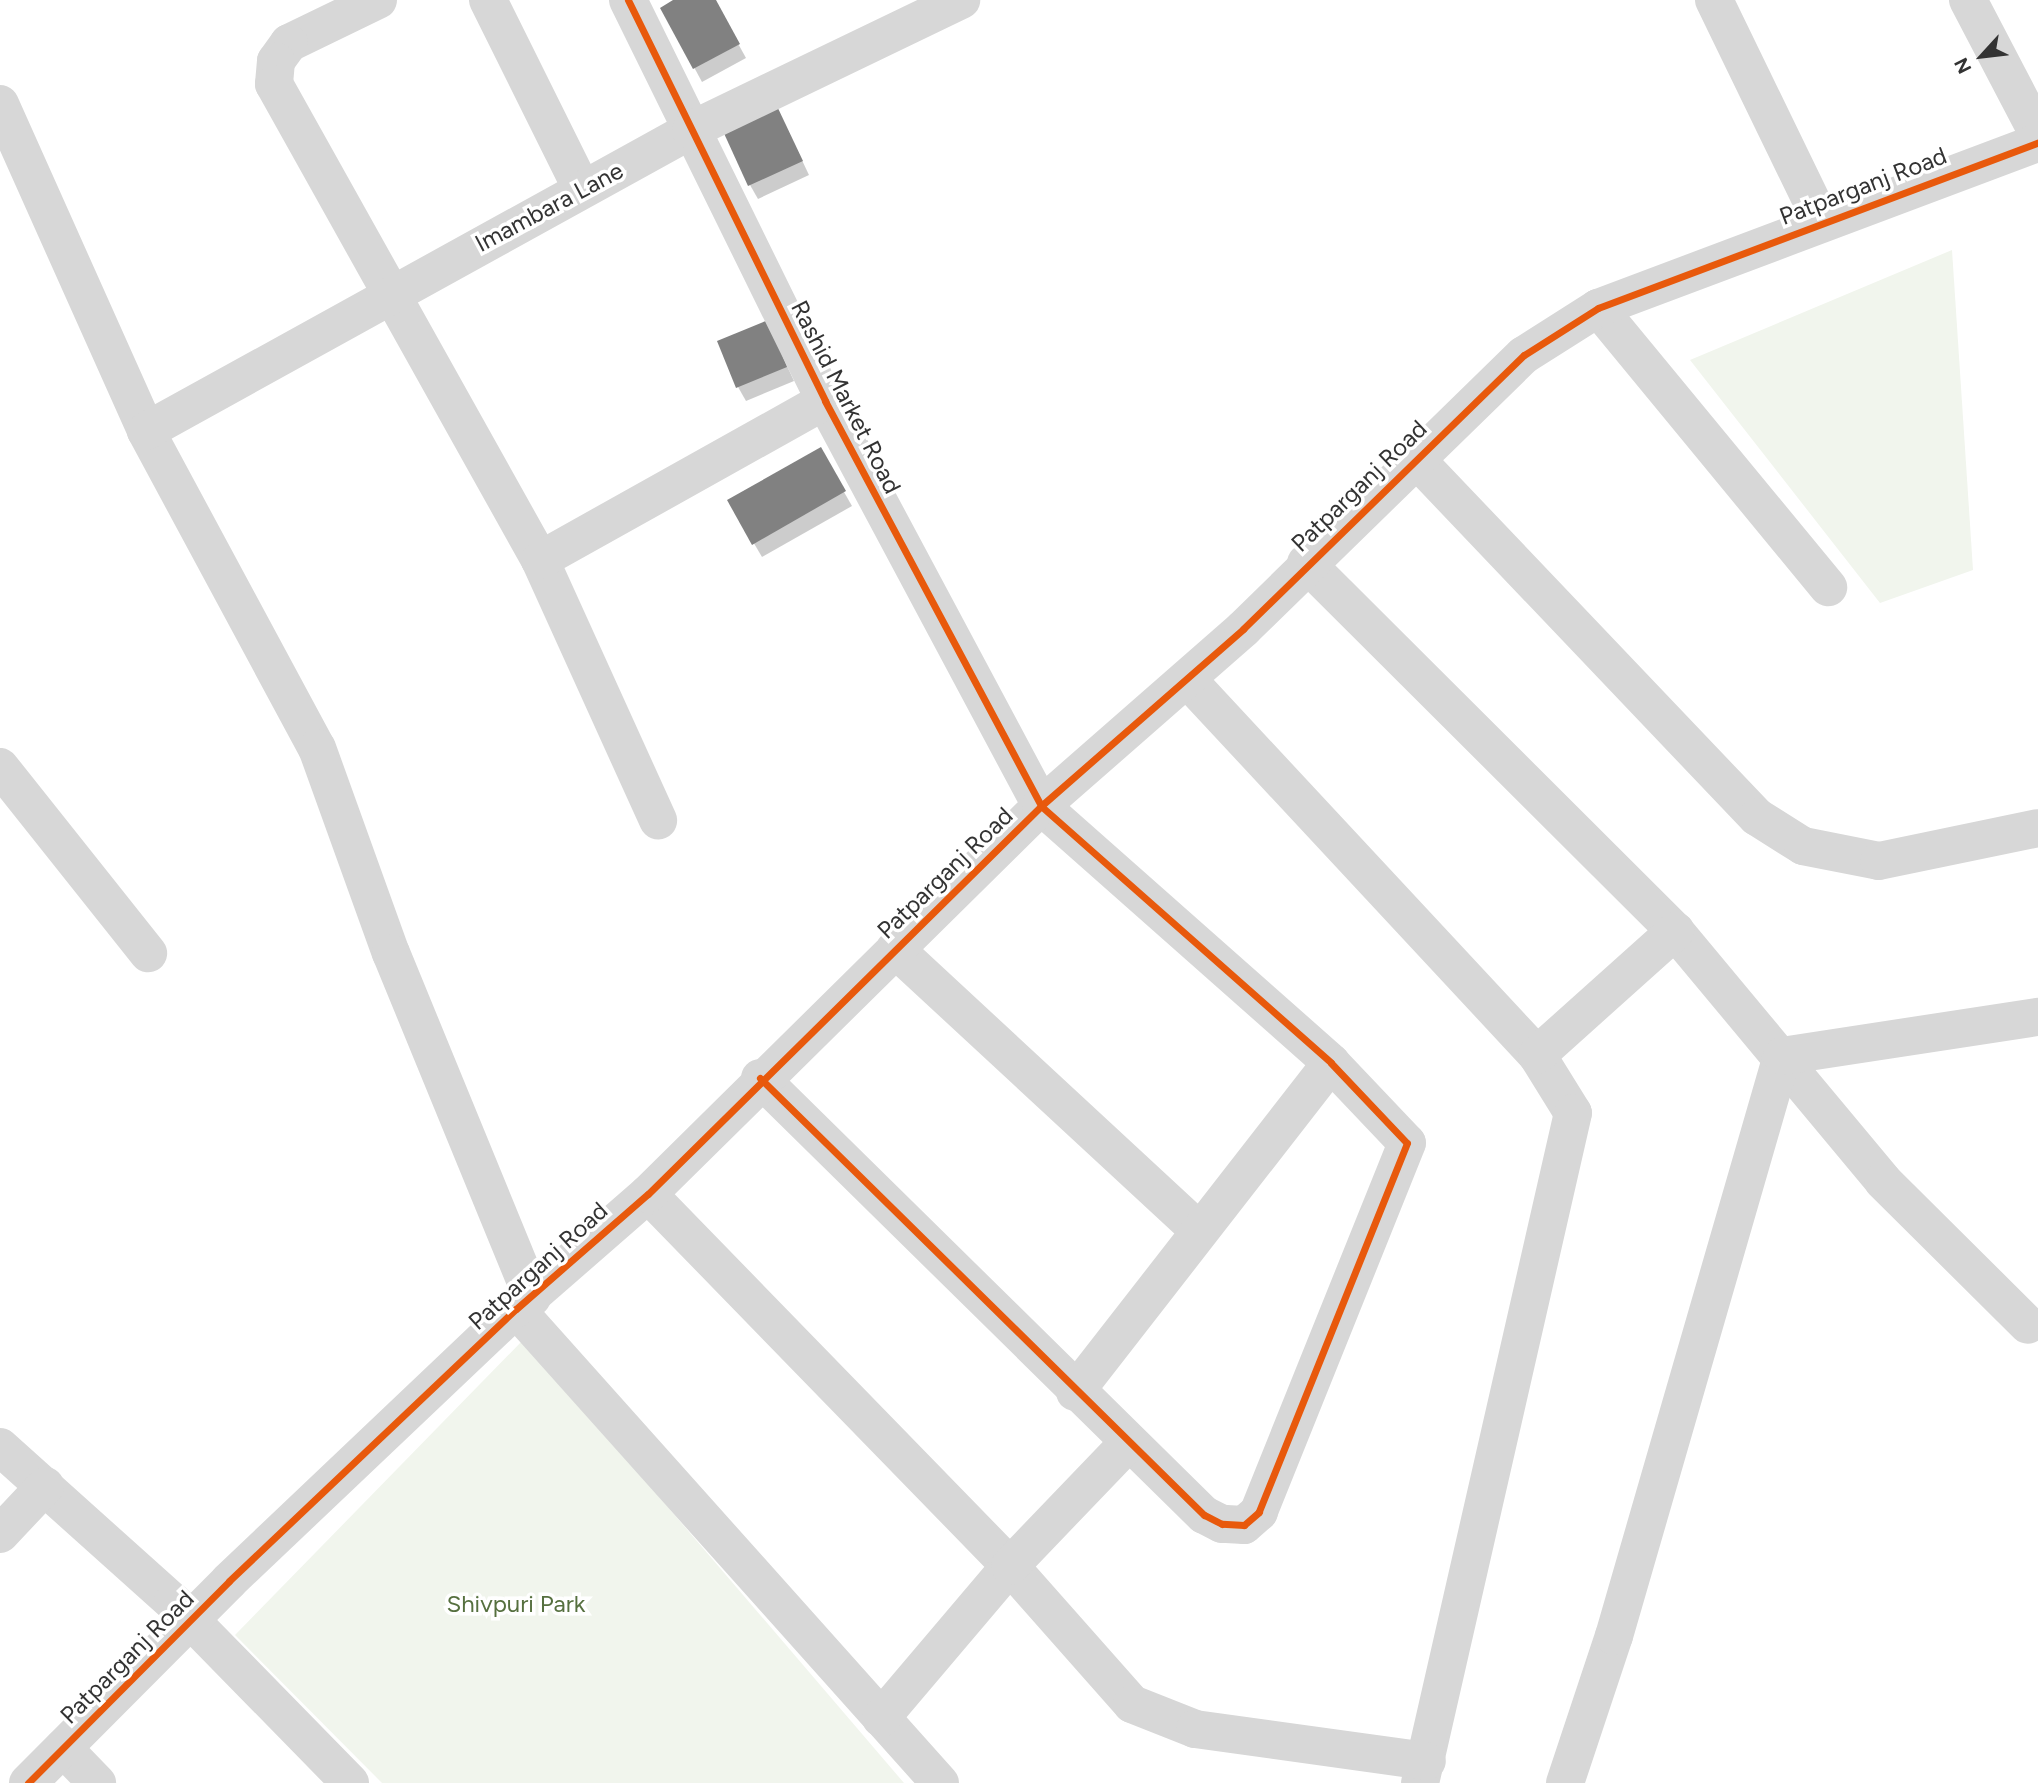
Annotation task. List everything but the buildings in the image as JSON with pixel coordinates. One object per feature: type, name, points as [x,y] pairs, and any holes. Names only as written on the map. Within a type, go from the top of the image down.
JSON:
[{"type":"street","points":[[378,0],[289,43],[273,69],[274,84],[388,293],[540,560],[658,820]]},
{"type":"street","points":[[488,0],[582,189]]},
{"type":"street","name":"Rashid Market Road","points":[[628,0],[825,401],[1041,806]]},
{"type":"street","name":"Imambara Lane","points":[[146,431],[388,293],[691,130],[961,0]]},
{"type":"street","points":[[1714,0],[1822,222]]},
{"type":"street","points":[[1968,0],[2038,134]]},
{"type":"street","points":[[0,104],[146,431],[317,748],[391,953],[524,1303],[940,1783]]},
{"type":"street","name":"Patparganj Road","points":[[28,1783],[190,1623],[524,1303],[648,1194],[760,1078],[1041,806],[1187,679],[1414,457],[1524,355],[1598,308],[2038,143]]},
{"type":"street","points":[[1598,308],[1828,587]]},
{"type":"street","points":[[540,560],[825,401]]},
{"type":"street","points":[[1414,457],[1758,817],[1803,846],[1879,861],[2038,828]]},
{"type":"street","points":[[1306,563],[1675,931],[1783,1056],[1883,1181],[2028,1325]]},
{"type":"street","points":[[648,1194],[1010,1566],[1132,1704],[1153,1715],[1195,1729],[1424,1772],[1467,1557],[1574,1129],[1564,1090],[1537,1055],[1187,679]]},
{"type":"street","points":[[0,767],[148,953]]},
{"type":"street","points":[[760,1078],[1128,1443],[1222,1524],[1244,1525],[1259,1512],[1407,1153],[1404,1134],[1331,1063],[1041,806]]},
{"type":"street","points":[[1537,1055],[1675,931]]},
{"type":"street","points":[[895,949],[1198,1230]]},
{"type":"street","points":[[1783,1056],[2038,1017]]},
{"type":"street","points":[[1565,1783],[1614,1636],[1783,1056]]},
{"type":"street","points":[[1075,1392],[1198,1230],[1331,1063]]},
{"type":"street","points":[[881,1718],[1010,1566],[1128,1443]]},
{"type":"street","points":[[0,1447],[46,1486],[190,1623],[349,1783]]},
{"type":"street","points":[[0,1534],[46,1486]]},
{"type":"street","points":[[63,1748],[97,1783]]},
{"type":"green space","points":[[1952,250],[1973,570],[1880,603],[1690,360]]},
{"type":"green space","name":"Shivpuri Park","points":[[524,1339],[904,1783],[382,1783],[235,1635]]},
{"type":"cycle path","points":[[628,0],[825,401],[1041,806],[1331,1063],[1407,1143],[1259,1512],[1244,1525],[1222,1524],[1204,1515],[760,1078]]},
{"type":"cycle path","points":[[28,1783],[229,1581],[516,1309],[648,1194],[1041,806],[1243,629],[1524,355],[1598,308],[2038,143]]}]
